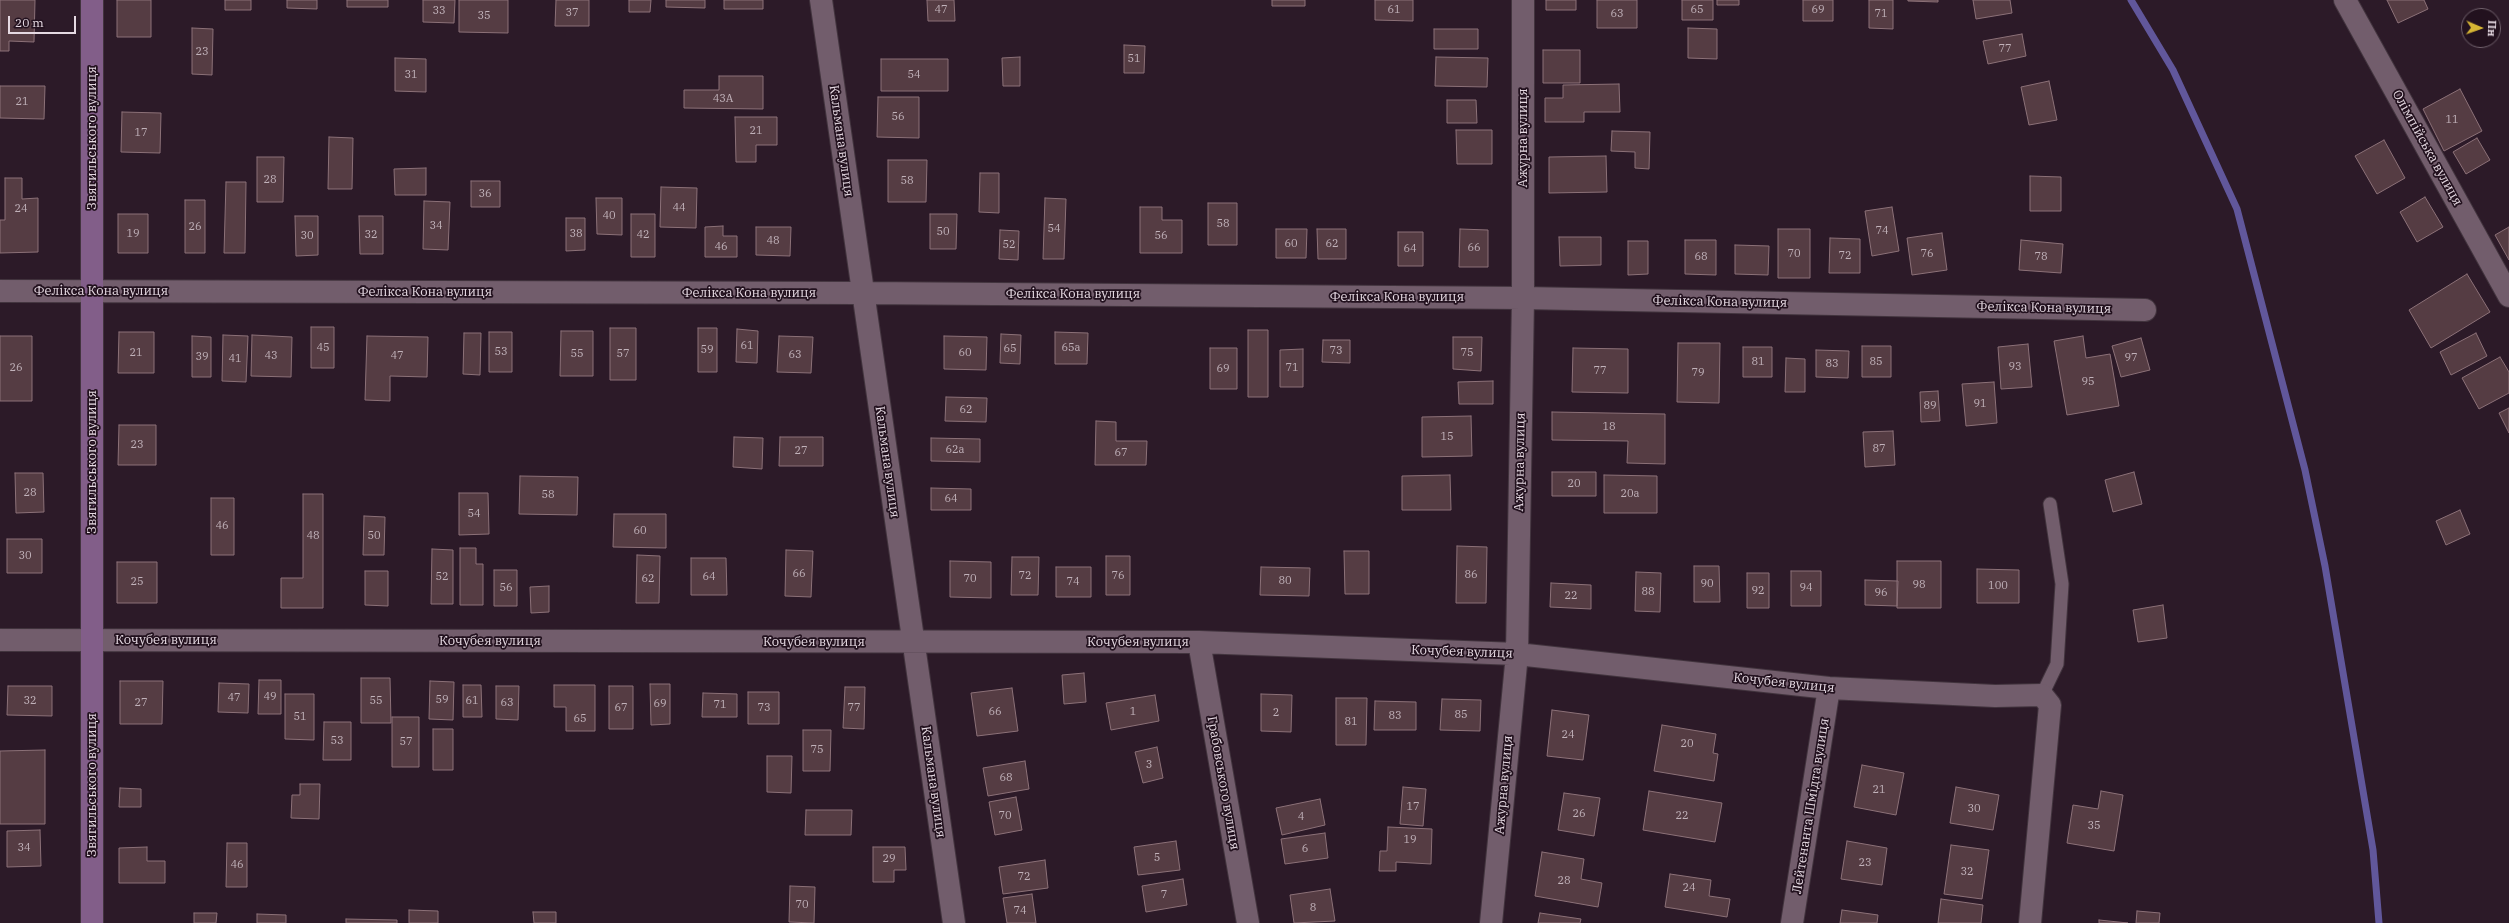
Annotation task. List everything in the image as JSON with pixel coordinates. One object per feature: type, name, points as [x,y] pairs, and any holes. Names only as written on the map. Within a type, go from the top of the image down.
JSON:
[{"type":"street","name":"Звягильського вулиця","points":[[92,0],[92,923]]},
{"type":"street","name":"Кальмана вулиця","points":[[821,0],[954,923]]},
{"type":"street","name":"Ажурна вулиця","points":[[1491,923],[1517,654],[1523,298],[1523,0]]},
{"type":"street","name":"Олімпійська вулиця","points":[[2345,0],[2509,296]]},
{"type":"street","name":"Фелікса Кона вулиця","points":[[0,291],[863,293],[1523,298],[2145,310]]},
{"type":"street","name":"Кочубея вулиця","points":[[0,640],[1199,642],[1517,654],[1829,688],[1994,696],[2042,695]]},
{"type":"street","name":"Грабовського вулиця","points":[[1199,642],[1248,923]]},
{"type":"street","name":"Лейтенанта Шмідта вулиця","points":[[1792,923],[1829,688]]},
{"type":"street","points":[[2030,923],[2050,705],[2042,695]]},
{"type":"lane","points":[[2042,695],[2057,664],[2062,584],[2050,504]]},
{"type":"building","points":[[0,0],[35,0],[34,42],[9,41],[9,51],[0,51]]},
{"type":"building","points":[[117,0],[151,0],[151,37],[117,37]]},
{"type":"building","points":[[225,0],[251,0],[251,10],[225,10]]},
{"type":"building","points":[[287,0],[317,0],[317,9],[287,8]]},
{"type":"building","points":[[347,0],[388,0],[388,7],[347,7]]},
{"type":"building","points":[[423,0],[455,0],[454,23],[423,22]]},
{"type":"building","points":[[459,0],[508,0],[508,33],[459,32]]},
{"type":"building","points":[[556,0],[589,0],[589,26],[555,26]]},
{"type":"building","points":[[629,0],[651,0],[650,12],[629,12]]},
{"type":"building","points":[[666,0],[705,0],[705,8],[666,7]]},
{"type":"building","points":[[724,0],[763,0],[763,9],[724,9]]},
{"type":"building","points":[[927,0],[954,0],[955,21],[928,21]]},
{"type":"building","points":[[1272,0],[1305,0],[1305,6],[1272,6]]},
{"type":"building","points":[[1375,0],[1413,0],[1413,21],[1375,20]]},
{"type":"building","points":[[1546,0],[1576,0],[1576,10],[1546,10]]},
{"type":"building","points":[[1597,0],[1637,0],[1637,28],[1597,28]]},
{"type":"building","points":[[1682,0],[1713,0],[1713,20],[1682,20]]},
{"type":"building","points":[[1717,0],[1739,0],[1739,5],[1717,5]]},
{"type":"building","points":[[1803,0],[1833,0],[1833,21],[1803,21]]},
{"type":"building","points":[[1869,0],[1893,0],[1893,29],[1869,28]]},
{"type":"building","points":[[1938,0],[1938,2],[1908,1]]},
{"type":"building","points":[[1973,0],[2010,0],[2012,13],[1976,19]]},
{"type":"building","points":[[2387,0],[2424,0],[2428,9],[2398,23]]},
{"type":"building","points":[[192,28],[213,29],[212,75],[192,74]]},
{"type":"building","points":[[1688,28],[1717,29],[1717,59],[1688,58]]},
{"type":"building","points":[[1434,29],[1478,29],[1478,49],[1434,49]]},
{"type":"building","points":[[2022,34],[2026,56],[1988,64],[1983,41]]},
{"type":"building","points":[[1124,45],[1145,46],[1144,73],[1124,73]]},
{"type":"building","points":[[1543,50],[1580,50],[1580,83],[1543,83]]},
{"type":"building","points":[[1020,57],[1020,86],[1003,86],[1002,58]]},
{"type":"building","points":[[1436,57],[1488,58],[1487,87],[1435,86]]},
{"type":"building","points":[[395,58],[426,59],[426,92],[395,91]]},
{"type":"building","points":[[881,59],[948,59],[948,91],[881,91]]},
{"type":"building","points":[[719,76],[763,76],[763,109],[684,108],[684,90],[719,90]]},
{"type":"building","points":[[2049,81],[2057,120],[2029,125],[2021,87]]},
{"type":"building","points":[[1619,84],[1620,112],[1584,112],[1584,122],[1545,122],[1545,98],[1563,98],[1563,85]]},
{"type":"building","points":[[0,86],[45,86],[44,119],[0,118]]},
{"type":"building","points":[[2460,89],[2482,131],[2444,151],[2423,109]]},
{"type":"building","points":[[878,97],[919,97],[919,138],[877,137]]},
{"type":"building","points":[[1447,100],[1476,100],[1477,123],[1447,123]]},
{"type":"building","points":[[122,112],[161,113],[160,153],[121,152]]},
{"type":"building","points":[[735,117],[777,117],[777,145],[756,145],[756,162],[736,162]]},
{"type":"building","points":[[1456,130],[1492,130],[1492,164],[1457,164]]},
{"type":"building","points":[[1612,131],[1650,132],[1649,169],[1635,168],[1635,152],[1611,151]]},
{"type":"building","points":[[329,137],[353,138],[352,189],[328,189]]},
{"type":"building","points":[[2477,138],[2490,160],[2466,174],[2453,152]]},
{"type":"building","points":[[2384,140],[2405,178],[2377,194],[2355,156]]},
{"type":"building","points":[[1606,156],[1607,192],[1549,193],[1549,157]]},
{"type":"building","points":[[257,157],[284,157],[283,202],[257,202]]},
{"type":"building","points":[[888,160],[927,160],[926,202],[888,202]]},
{"type":"building","points":[[426,168],[426,195],[395,195],[394,169]]},
{"type":"building","points":[[980,173],[999,173],[999,213],[979,212]]},
{"type":"building","points":[[2030,176],[2061,177],[2061,211],[2030,211]]},
{"type":"building","points":[[5,178],[22,178],[22,199],[38,198],[38,252],[0,253],[0,220],[5,220]]},
{"type":"building","points":[[471,181],[500,181],[500,207],[471,207]]},
{"type":"building","points":[[226,182],[246,182],[245,253],[224,253]]},
{"type":"building","points":[[661,187],[697,188],[696,228],[660,227]]},
{"type":"building","points":[[2425,197],[2443,227],[2417,242],[2400,212]]},
{"type":"building","points":[[596,198],[622,198],[622,235],[597,234]]},
{"type":"building","points":[[1045,198],[1066,199],[1064,259],[1043,259]]},
{"type":"building","points":[[185,200],[205,200],[205,253],[185,253]]},
{"type":"building","points":[[424,201],[450,202],[448,250],[423,249]]},
{"type":"building","points":[[1208,203],[1237,203],[1237,245],[1208,245]]},
{"type":"building","points":[[1140,207],[1162,207],[1162,220],[1182,220],[1182,253],[1140,253]]},
{"type":"building","points":[[1892,207],[1899,251],[1872,256],[1865,211]]},
{"type":"building","points":[[118,214],[148,214],[148,253],[118,253]]},
{"type":"building","points":[[631,214],[655,214],[655,257],[631,257]]},
{"type":"building","points":[[930,214],[957,214],[956,249],[930,249]]},
{"type":"building","points":[[295,216],[318,216],[318,255],[296,256]]},
{"type":"building","points":[[359,216],[383,216],[383,254],[360,254]]},
{"type":"building","points":[[566,218],[585,218],[585,250],[566,251]]},
{"type":"building","points":[[723,226],[723,236],[737,236],[737,257],[705,257],[705,227]]},
{"type":"building","points":[[756,227],[791,227],[790,256],[756,255]]},
{"type":"building","points":[[2509,227],[2509,260],[2495,235]]},
{"type":"building","points":[[1276,229],[1307,229],[1306,258],[1276,258]]},
{"type":"building","points":[[1317,229],[1346,229],[1346,259],[1318,259]]},
{"type":"building","points":[[1460,229],[1488,230],[1488,267],[1459,267]]},
{"type":"building","points":[[1778,229],[1810,229],[1810,278],[1778,278]]},
{"type":"building","points":[[1000,230],[1019,231],[1018,260],[999,259]]},
{"type":"building","points":[[1398,232],[1423,232],[1423,266],[1398,266]]},
{"type":"building","points":[[1942,233],[1947,270],[1912,275],[1907,238]]},
{"type":"building","points":[[1559,237],[1601,237],[1601,265],[1560,266]]},
{"type":"building","points":[[1830,238],[1860,239],[1860,273],[1829,273]]},
{"type":"building","points":[[1685,240],[1716,240],[1716,275],[1685,274]]},
{"type":"building","points":[[2021,240],[2063,244],[2061,273],[2019,270]]},
{"type":"building","points":[[1628,241],[1648,241],[1648,274],[1628,275]]},
{"type":"building","points":[[1735,245],[1769,246],[1768,275],[1735,274]]},
{"type":"building","points":[[2467,274],[2490,312],[2431,348],[2409,310]]},
{"type":"building","points":[[311,327],[334,327],[334,368],[311,368]]},
{"type":"building","points":[[610,328],[636,328],[636,380],[610,380]]},
{"type":"building","points":[[698,328],[717,328],[717,372],[698,372]]},
{"type":"building","points":[[737,329],[758,331],[757,363],[736,362]]},
{"type":"building","points":[[1248,330],[1268,330],[1268,397],[1248,397]]},
{"type":"building","points":[[561,331],[593,331],[593,376],[560,376]]},
{"type":"building","points":[[119,332],[154,332],[154,373],[118,373]]},
{"type":"building","points":[[489,332],[512,332],[512,372],[489,372]]},
{"type":"building","points":[[1055,332],[1088,333],[1087,364],[1055,364]]},
{"type":"building","points":[[464,333],[481,333],[480,375],[463,374]]},
{"type":"building","points":[[2476,333],[2487,356],[2451,375],[2440,352]]},
{"type":"building","points":[[1001,334],[1021,335],[1020,364],[1000,363]]},
{"type":"building","points":[[223,335],[248,336],[246,382],[222,381]]},
{"type":"building","points":[[252,335],[292,337],[291,377],[251,376]]},
{"type":"building","points":[[0,336],[32,336],[32,401],[0,401]]},
{"type":"building","points":[[192,336],[211,337],[211,377],[192,377]]},
{"type":"building","points":[[367,336],[428,337],[427,377],[390,376],[390,401],[365,400]]},
{"type":"building","points":[[779,336],[813,337],[811,373],[777,372]]},
{"type":"building","points":[[944,336],[987,337],[986,370],[944,369]]},
{"type":"building","points":[[2083,336],[2086,358],[2110,354],[2119,406],[2067,415],[2054,341]]},
{"type":"building","points":[[1453,337],[1482,337],[1481,371],[1453,369]]},
{"type":"building","points":[[2141,338],[2150,370],[2121,377],[2112,346]]},
{"type":"building","points":[[1323,340],[1350,340],[1350,363],[1322,362]]},
{"type":"building","points":[[1678,343],[1720,343],[1719,403],[1677,402]]},
{"type":"building","points":[[2028,344],[2032,387],[2001,389],[1998,347]]},
{"type":"building","points":[[1862,346],[1891,346],[1891,377],[1862,377]]},
{"type":"building","points":[[1743,347],[1772,347],[1772,377],[1743,377]]},
{"type":"building","points":[[1210,348],[1237,348],[1237,389],[1210,389]]},
{"type":"building","points":[[1573,348],[1628,349],[1628,393],[1572,392]]},
{"type":"building","points":[[1303,349],[1303,387],[1280,387],[1280,350]]},
{"type":"building","points":[[1816,350],[1849,351],[1848,378],[1816,377]]},
{"type":"building","points":[[2500,357],[2509,372],[2509,393],[2479,409],[2462,378]]},
{"type":"building","points":[[1786,358],[1805,359],[1805,392],[1785,392]]},
{"type":"building","points":[[1493,381],[1493,404],[1459,404],[1458,382]]},
{"type":"building","points":[[1994,382],[1997,423],[1966,426],[1962,384]]},
{"type":"building","points":[[1938,391],[1940,421],[1921,422],[1920,392]]},
{"type":"building","points":[[946,397],[987,398],[986,422],[945,421]]},
{"type":"building","points":[[2509,408],[2509,433],[2499,413]]},
{"type":"building","points":[[1552,412],[1665,414],[1665,464],[1627,463],[1628,441],[1552,440]]},
{"type":"building","points":[[1471,416],[1472,456],[1422,457],[1422,417]]},
{"type":"building","points":[[1096,421],[1116,422],[1116,441],[1147,441],[1146,465],[1095,465]]},
{"type":"building","points":[[119,425],[156,425],[156,465],[118,465]]},
{"type":"building","points":[[1893,431],[1895,465],[1865,467],[1863,432]]},
{"type":"building","points":[[734,437],[763,438],[762,469],[733,467]]},
{"type":"building","points":[[780,437],[823,437],[823,466],[779,466]]},
{"type":"building","points":[[931,438],[980,439],[980,462],[931,461]]},
{"type":"building","points":[[1552,472],[1596,472],[1596,496],[1552,496]]},
{"type":"building","points":[[2134,472],[2142,504],[2113,512],[2105,480]]},
{"type":"building","points":[[15,473],[43,473],[44,512],[16,513]]},
{"type":"building","points":[[1450,475],[1451,510],[1402,510],[1402,476]]},
{"type":"building","points":[[1604,475],[1657,476],[1657,513],[1604,513]]},
{"type":"building","points":[[520,476],[578,477],[577,515],[519,514]]},
{"type":"building","points":[[931,488],[971,489],[971,510],[931,510]]},
{"type":"building","points":[[459,493],[488,493],[489,534],[459,535]]},
{"type":"building","points":[[303,494],[323,494],[323,608],[281,608],[281,578],[303,578]]},
{"type":"building","points":[[211,498],[234,498],[234,555],[211,555]]},
{"type":"building","points":[[2460,510],[2470,534],[2446,545],[2436,521]]},
{"type":"building","points":[[614,514],[666,514],[666,548],[613,547]]},
{"type":"building","points":[[364,516],[385,517],[384,555],[363,555]]},
{"type":"building","points":[[7,539],[42,539],[42,573],[7,573]]},
{"type":"building","points":[[1457,546],[1487,547],[1486,603],[1456,603]]},
{"type":"building","points":[[460,548],[476,548],[476,564],[483,564],[483,605],[460,605]]},
{"type":"building","points":[[432,549],[453,550],[453,604],[431,604]]},
{"type":"building","points":[[786,550],[813,551],[811,597],[785,596]]},
{"type":"building","points":[[1344,551],[1369,551],[1369,594],[1345,594]]},
{"type":"building","points":[[637,555],[660,556],[659,603],[636,603]]},
{"type":"building","points":[[1106,556],[1130,556],[1130,595],[1106,595]]},
{"type":"building","points":[[1012,557],[1039,557],[1038,595],[1011,595]]},
{"type":"building","points":[[691,558],[726,558],[727,595],[691,595]]},
{"type":"building","points":[[950,561],[991,562],[991,598],[950,597]]},
{"type":"building","points":[[1897,561],[1941,561],[1941,608],[1897,608]]},
{"type":"building","points":[[117,562],[157,562],[157,603],[117,603]]},
{"type":"building","points":[[1694,566],[1719,566],[1720,602],[1694,602]]},
{"type":"building","points":[[1056,567],[1091,567],[1091,597],[1056,597]]},
{"type":"building","points":[[1261,567],[1310,568],[1309,596],[1260,595]]},
{"type":"building","points":[[1977,569],[2019,570],[2019,603],[1977,603]]},
{"type":"building","points":[[494,570],[517,570],[517,606],[494,606]]},
{"type":"building","points":[[365,571],[388,571],[388,606],[365,605]]},
{"type":"building","points":[[1791,571],[1821,571],[1821,606],[1791,606]]},
{"type":"building","points":[[1636,572],[1661,573],[1660,612],[1635,611]]},
{"type":"building","points":[[1747,573],[1769,573],[1769,608],[1747,608]]},
{"type":"building","points":[[1865,580],[1898,581],[1897,606],[1865,605]]},
{"type":"building","points":[[1551,583],[1591,585],[1591,609],[1550,607]]},
{"type":"building","points":[[549,586],[549,612],[531,613],[530,587]]},
{"type":"building","points":[[2163,605],[2167,638],[2138,642],[2133,610]]},
{"type":"building","points":[[1084,673],[1086,702],[1064,704],[1062,675]]},
{"type":"building","points":[[361,678],[390,678],[391,723],[361,723]]},
{"type":"building","points":[[259,680],[281,680],[281,714],[258,714]]},
{"type":"building","points":[[120,681],[163,681],[162,724],[120,724]]},
{"type":"building","points":[[430,681],[454,682],[453,720],[429,719]]},
{"type":"building","points":[[219,683],[249,684],[248,713],[218,712]]},
{"type":"building","points":[[650,684],[670,684],[670,724],[651,725]]},
{"type":"building","points":[[463,685],[481,685],[482,717],[463,717]]},
{"type":"building","points":[[554,685],[595,685],[595,731],[566,731],[566,707],[554,707]]},
{"type":"building","points":[[8,686],[52,686],[52,716],[7,715]]},
{"type":"building","points":[[496,686],[519,686],[518,720],[496,719]]},
{"type":"building","points":[[609,686],[633,686],[633,729],[609,729]]},
{"type":"building","points":[[845,687],[865,687],[864,729],[843,728]]},
{"type":"building","points":[[1012,688],[1018,731],[977,736],[971,693]]},
{"type":"building","points":[[748,692],[779,692],[779,724],[748,724]]},
{"type":"building","points":[[703,693],[737,694],[737,717],[702,717]]},
{"type":"building","points":[[285,694],[314,694],[314,740],[285,739]]},
{"type":"building","points":[[1261,694],[1292,695],[1291,732],[1261,731]]},
{"type":"building","points":[[1155,695],[1159,721],[1111,730],[1106,703]]},
{"type":"building","points":[[1336,698],[1367,698],[1366,745],[1336,745]]},
{"type":"building","points":[[1442,699],[1481,700],[1480,731],[1440,730]]},
{"type":"building","points":[[1375,701],[1416,702],[1416,730],[1374,730]]},
{"type":"building","points":[[1552,710],[1589,715],[1583,760],[1547,756]]},
{"type":"building","points":[[392,717],[419,717],[419,767],[392,767]]},
{"type":"building","points":[[324,722],[351,722],[351,760],[323,760]]},
{"type":"building","points":[[1662,725],[1716,734],[1713,753],[1718,754],[1714,781],[1654,771]]},
{"type":"building","points":[[433,729],[453,729],[453,770],[433,770]]},
{"type":"building","points":[[803,730],[831,730],[830,771],[803,771]]},
{"type":"building","points":[[1157,747],[1163,778],[1143,783],[1135,752]]},
{"type":"building","points":[[45,750],[45,824],[0,824],[0,751]]},
{"type":"building","points":[[767,756],[792,756],[791,793],[767,792]]},
{"type":"building","points":[[1025,761],[1029,789],[988,796],[983,768]]},
{"type":"building","points":[[1862,765],[1904,773],[1896,815],[1854,807]]},
{"type":"building","points":[[300,784],[320,784],[319,819],[291,818],[292,795],[300,795]]},
{"type":"building","points":[[1403,787],[1426,789],[1423,826],[1400,824]]},
{"type":"building","points":[[1956,787],[1999,795],[1993,830],[1950,823]]},
{"type":"building","points":[[120,788],[141,789],[141,807],[119,807]]},
{"type":"building","points":[[1649,791],[1722,803],[1715,842],[1643,830]]},
{"type":"building","points":[[2101,791],[2123,795],[2114,851],[2067,843],[2073,805],[2098,809]]},
{"type":"building","points":[[1564,793],[1600,798],[1594,836],[1558,830]]},
{"type":"building","points":[[1016,797],[1022,830],[995,835],[989,802]]},
{"type":"building","points":[[1320,799],[1325,825],[1282,835],[1276,808]]},
{"type":"building","points":[[806,810],[852,810],[851,835],[805,835]]},
{"type":"building","points":[[1388,827],[1432,829],[1431,864],[1396,862],[1396,871],[1379,871],[1380,851],[1387,851]]},
{"type":"building","points":[[40,830],[41,866],[7,867],[7,831]]},
{"type":"building","points":[[1325,833],[1328,858],[1285,864],[1281,839]]},
{"type":"building","points":[[1176,841],[1180,870],[1138,875],[1134,847]]},
{"type":"building","points":[[1847,841],[1887,848],[1882,885],[1841,879]]},
{"type":"building","points":[[227,843],[247,843],[247,887],[226,887]]},
{"type":"building","points":[[1951,845],[1989,850],[1982,899],[1944,894]]},
{"type":"building","points":[[147,847],[147,861],[165,861],[165,883],[119,883],[119,848]]},
{"type":"building","points":[[873,847],[905,847],[906,870],[894,870],[894,882],[873,882]]},
{"type":"building","points":[[1542,852],[1584,859],[1581,879],[1602,883],[1598,907],[1535,896]]},
{"type":"building","points":[[1045,860],[1048,888],[1003,894],[999,867]]},
{"type":"building","points":[[1670,874],[1711,880],[1709,896],[1730,899],[1727,917],[1665,907]]},
{"type":"building","points":[[1183,879],[1187,905],[1146,912],[1142,886]]},
{"type":"building","points":[[790,886],[815,887],[814,923],[789,922]]},
{"type":"building","points":[[1330,889],[1335,921],[1294,923],[1290,895]]},
{"type":"building","points":[[1032,894],[1036,923],[1007,923],[1003,898]]},
{"type":"building","points":[[1941,899],[1983,905],[1981,923],[1938,923]]},
{"type":"building","points":[[409,910],[438,911],[438,923],[409,923]]},
{"type":"building","points":[[1842,910],[1878,915],[1877,923],[1840,923]]},
{"type":"building","points":[[2137,911],[2160,913],[2159,923],[2136,923]]},
{"type":"building","points":[[533,912],[556,912],[556,923],[534,923]]},
{"type":"building","points":[[194,913],[217,913],[216,923],[194,923]]},
{"type":"building","points":[[1540,913],[1581,919],[1580,923],[1538,923]]},
{"type":"building","points":[[257,914],[286,915],[286,923],[257,923]]},
{"type":"building","points":[[346,919],[397,920],[397,923],[346,923]]},
{"type":"building","points":[[2099,920],[2128,923],[2099,923]]},
{"type":"waterway","points":[[2131,0],[2173,70],[2237,209],[2305,470],[2325,566],[2373,850],[2379,923]]}]
